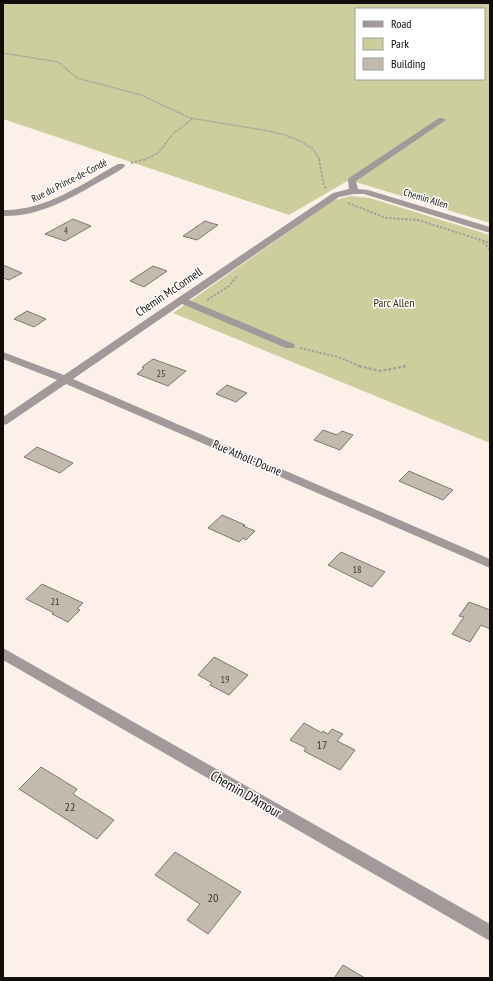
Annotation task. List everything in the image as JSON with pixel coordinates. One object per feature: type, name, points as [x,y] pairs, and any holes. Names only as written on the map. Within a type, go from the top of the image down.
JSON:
[{"type":"street","points":[[354,191],[352,180],[442,120]]},
{"type":"street","name":"Rue du Prince-de-Condé","points":[[3,213],[18,213],[45,206],[121,166]]},
{"type":"street","name":"Chemin McConnell","points":[[3,422],[336,195],[354,191]]},
{"type":"street","name":"Chemin Allen","points":[[354,191],[365,192],[399,201],[490,230]]},
{"type":"street","points":[[181,300],[290,346]]},
{"type":"street","name":"Rue Atholl-Doune","points":[[3,354],[490,564]]},
{"type":"street","name":"Chemin D'Amour","points":[[3,653],[490,933]]},
{"type":"path","points":[[3,53],[58,62],[65,65],[77,78],[141,95],[180,115],[192,119],[259,129],[301,140],[314,150],[319,157],[324,186],[327,190],[336,195]]},
{"type":"path","points":[[121,166],[144,160],[158,153],[173,134],[192,119]]},
{"type":"path","points":[[346,203],[386,218],[418,220],[490,242]]},
{"type":"path","points":[[478,239],[484,242],[490,250]]},
{"type":"path","points":[[290,346],[338,357],[368,369],[380,371],[406,366]]},
{"type":"green space","points":[[3,3],[490,3],[490,223],[349,180],[289,215],[3,119]]},
{"type":"green space","name":"Parc Allen","points":[[351,196],[370,198],[490,235],[490,443],[173,313],[334,200]]},
{"type":"building","points":[[73,219],[91,226],[65,241],[45,234]]},
{"type":"building","points":[[205,221],[218,225],[197,240],[183,236]]},
{"type":"building","points":[[3,265],[22,273],[9,280],[3,278]]},
{"type":"building","points":[[153,266],[167,271],[144,287],[130,281]]},
{"type":"building","points":[[27,311],[46,319],[34,327],[14,319]]},
{"type":"building","points":[[153,359],[186,371],[168,386],[137,374],[144,368],[142,367]]},
{"type":"building","points":[[227,385],[247,393],[236,402],[216,394]]},
{"type":"building","points":[[323,430],[337,435],[342,431],[353,435],[340,450],[314,440]]},
{"type":"building","points":[[37,447],[73,463],[60,473],[24,457]]},
{"type":"building","points":[[409,471],[453,490],[443,500],[399,481]]},
{"type":"building","points":[[222,515],[255,531],[246,540],[243,538],[239,542],[208,528]]},
{"type":"building","points":[[341,552],[385,572],[372,587],[328,565]]},
{"type":"building","points":[[42,584],[83,603],[77,609],[80,610],[68,622],[26,599]]},
{"type":"building","points":[[469,602],[490,610],[490,629],[481,625],[470,642],[452,634],[464,617],[459,616]]},
{"type":"building","points":[[214,657],[248,675],[229,695],[210,685],[212,683],[198,675]]},
{"type":"building","points":[[304,723],[322,733],[323,731],[328,734],[332,729],[343,734],[337,741],[355,750],[340,770],[304,751],[306,748],[290,740]]},
{"type":"building","points":[[41,767],[77,789],[73,794],[114,820],[97,839],[19,789]]},
{"type":"building","points":[[175,852],[241,892],[208,934],[187,920],[200,904],[155,875]]},
{"type":"building","points":[[343,965],[365,978],[334,978]]}]
